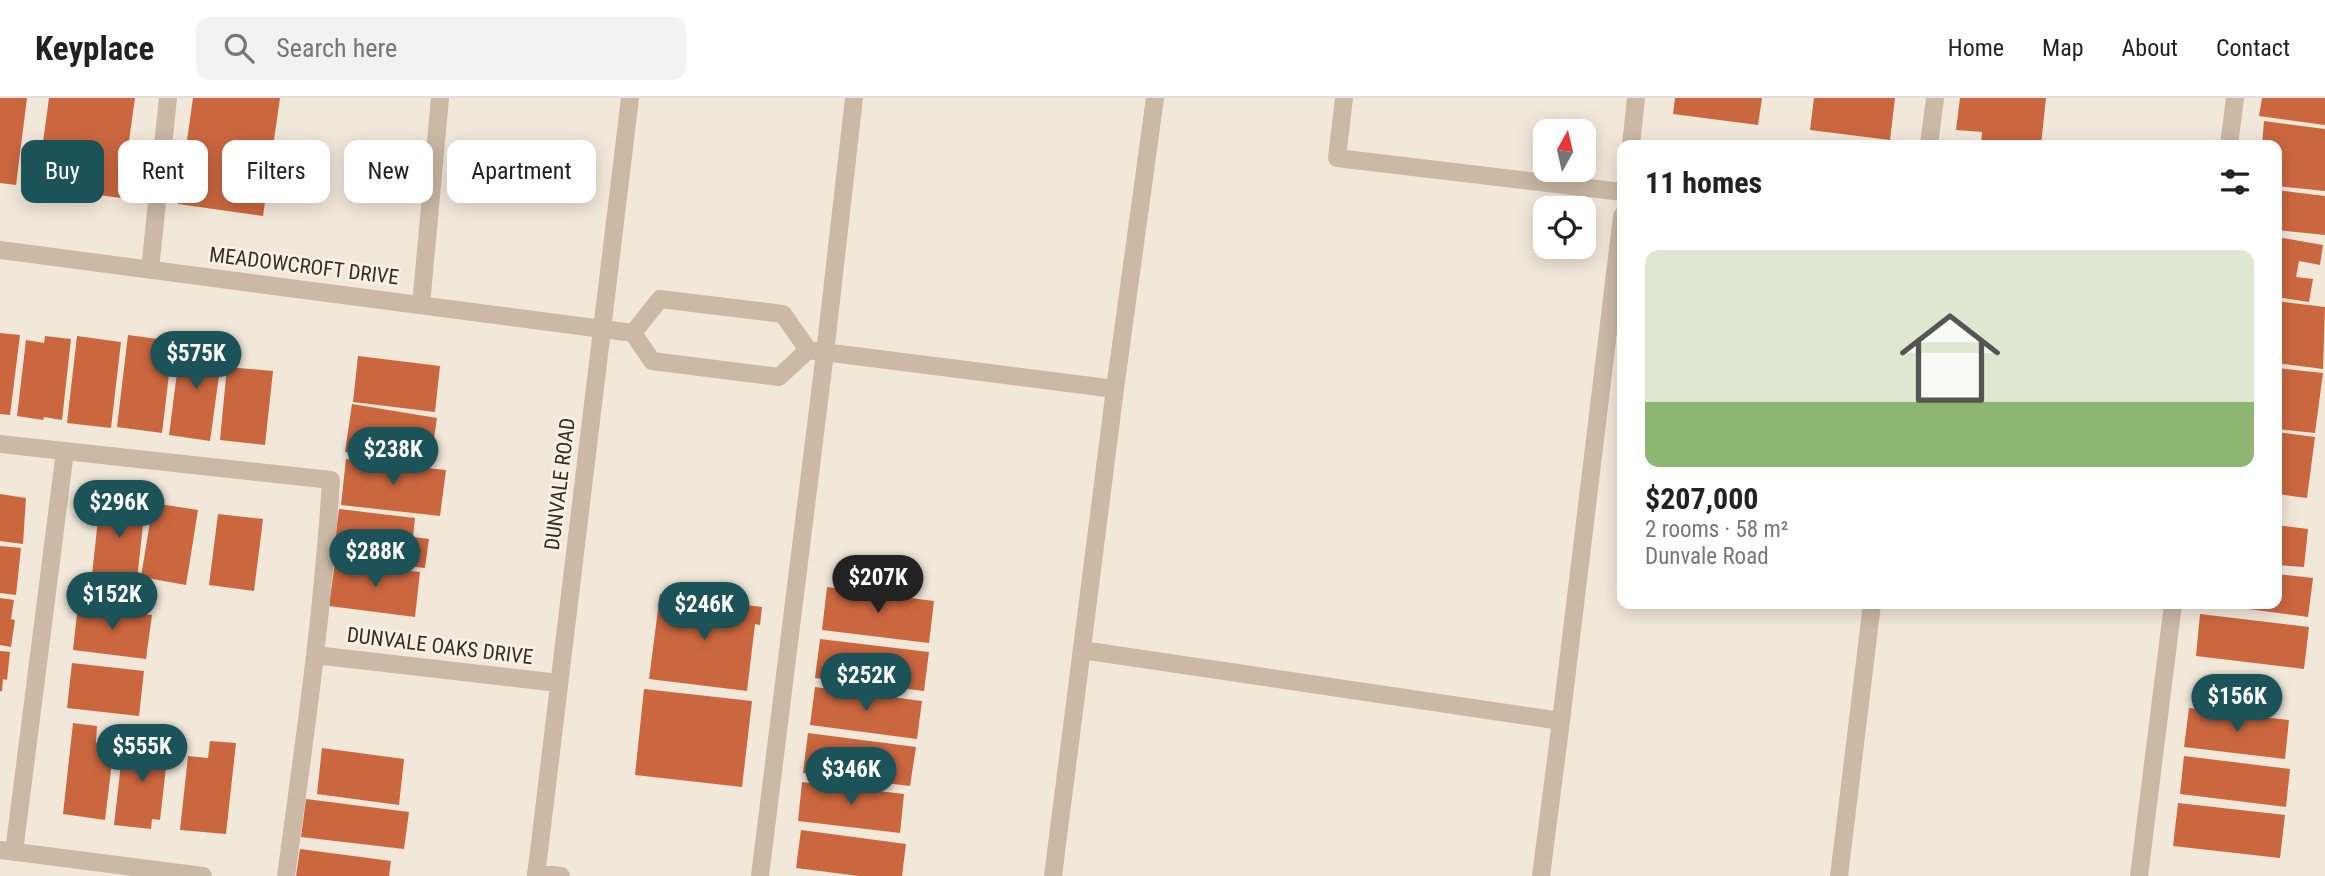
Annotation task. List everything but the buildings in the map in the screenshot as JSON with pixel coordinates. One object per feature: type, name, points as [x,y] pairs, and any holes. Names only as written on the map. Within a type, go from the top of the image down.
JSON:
[{"type":"street","points":[[150,269],[168,98]]},
{"type":"street","points":[[421,305],[440,98]]},
{"type":"street","name":"DUNVALE ROAD","points":[[536,874],[630,98]]},
{"type":"street","points":[[760,876],[817,352],[854,98]]},
{"type":"street","points":[[1053,876],[1155,98]]},
{"type":"street","points":[[1344,98],[1338,158],[1617,191]]},
{"type":"street","points":[[1632,140],[1636,98]]},
{"type":"street","points":[[1930,140],[1935,98]]},
{"type":"street","points":[[2230,140],[2235,98]]},
{"type":"street","name":"MEADOWCROFT DRIVE","points":[[0,250],[633,333]]},
{"type":"street","points":[[1541,876],[1617,257]]},
{"type":"street","points":[[817,352],[783,314],[660,299],[633,333],[652,361],[779,377],[817,352],[1115,389]]},
{"type":"street","points":[[0,444],[331,480],[327,550],[286,876]]},
{"type":"street","points":[[65,451],[7,851],[203,876]]},
{"type":"street","points":[[1839,876],[1871,609]]},
{"type":"street","points":[[2139,876],[2172,609]]},
{"type":"street","points":[[1082,650],[1561,722]]},
{"type":"street","name":"DUNVALE OAKS DRIVE","points":[[315,654],[559,683]]},
{"type":"street","points":[[536,874],[561,876]]}]
